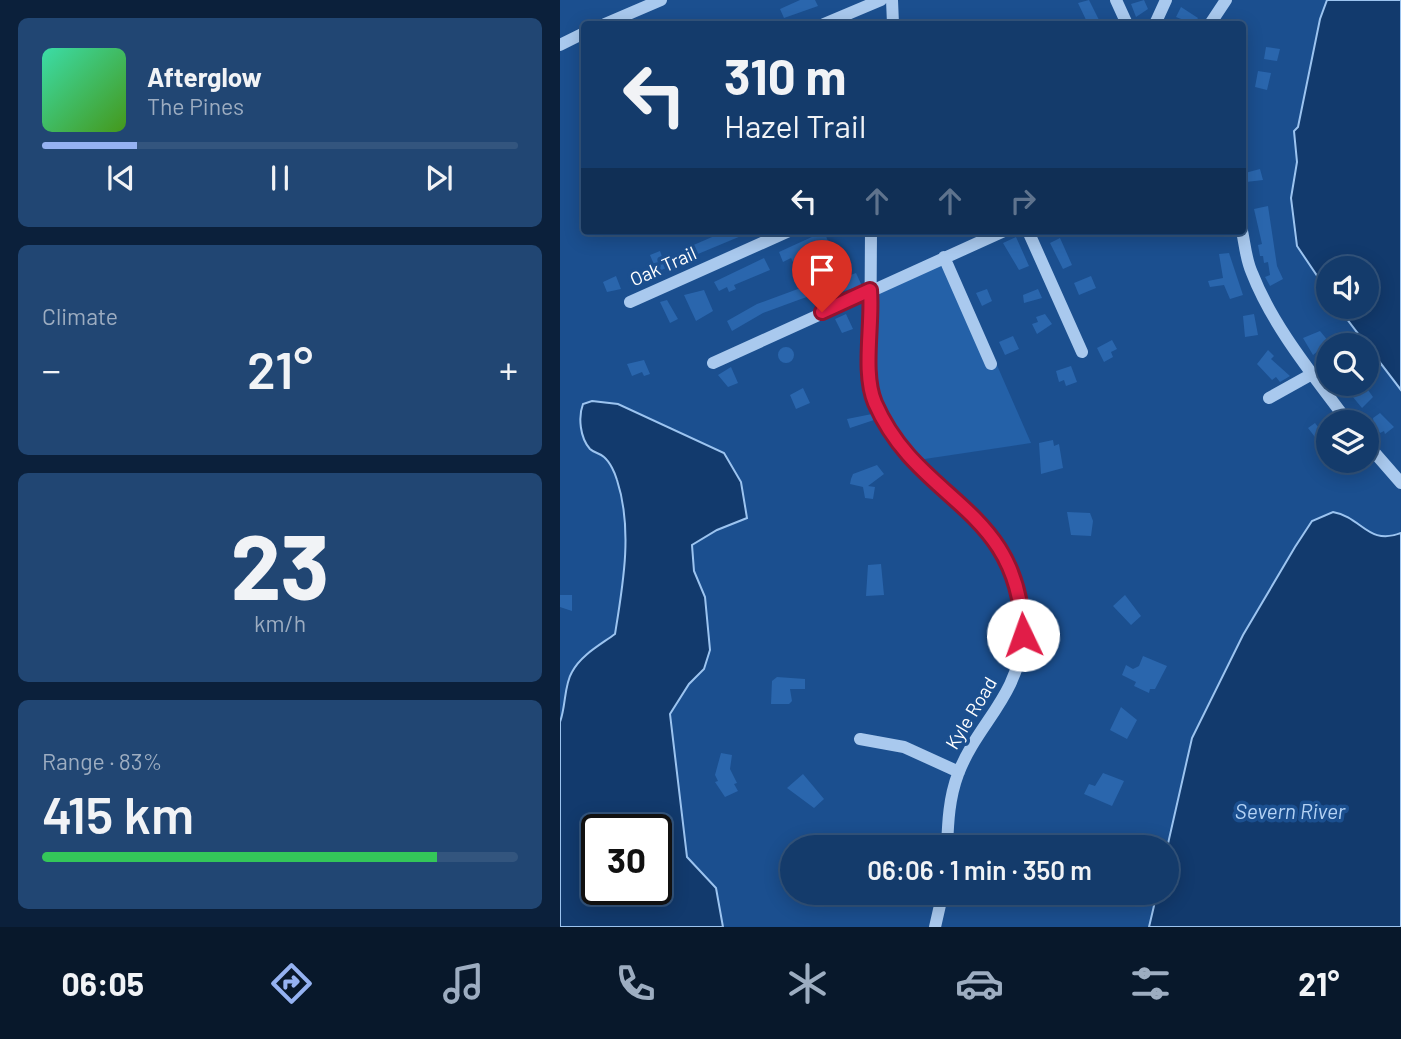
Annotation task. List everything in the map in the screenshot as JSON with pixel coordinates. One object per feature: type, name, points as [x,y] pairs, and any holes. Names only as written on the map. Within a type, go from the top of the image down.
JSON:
[{"type":"street","points":[[610,21],[640,4],[661,0]]},
{"type":"street","points":[[831,21],[881,0]]},
{"type":"street","points":[[892,0],[893,21]]},
{"type":"street","points":[[1116,0],[1126,21]]},
{"type":"street","points":[[1157,21],[1166,0]]},
{"type":"street","points":[[1212,21],[1226,0]]},
{"type":"street","points":[[560,45],[581,34]]},
{"type":"street","name":"Oak Trail","points":[[630,302],[780,235]]},
{"type":"street","name":"Kyle Road","points":[[871,235],[870,386],[875,403],[904,450],[921,470],[975,516],[999,543],[1020,593],[1023,635],[1014,678],[1002,703],[959,772],[949,809],[948,835]]},
{"type":"street","points":[[713,363],[995,235]]},
{"type":"street","points":[[1030,235],[1082,352]]},
{"type":"street","points":[[1243,235],[1251,271],[1261,293],[1312,374],[1339,410]]},
{"type":"street","points":[[944,257],[991,364]]},
{"type":"street","points":[[1269,398],[1312,374]]},
{"type":"street","points":[[1379,458],[1401,483]]},
{"type":"street","points":[[860,739],[904,747],[959,772]]},
{"type":"street","points":[[935,927],[940,905]]},
{"type":"shaded area","points":[[942,262],[996,363],[1031,443],[918,460],[911,453],[877,395],[877,292]]},
{"type":"water","points":[[1327,0],[1401,0],[1401,390],[1379,361],[1379,333],[1358,333],[1347,319],[1379,319],[1379,256],[1316,256],[1316,274],[1297,246],[1291,198],[1297,162],[1294,131],[1298,127],[1320,19]]},
{"type":"water","points":[[592,401],[618,404],[724,453],[741,482],[747,518],[717,530],[692,545],[694,571],[705,597],[710,650],[704,669],[689,684],[670,714],[687,857],[716,888],[723,927],[560,927],[560,722],[572,672],[586,655],[615,634],[626,537],[617,480],[606,459],[590,449],[584,439],[580,421],[583,404]]},
{"type":"water","name":"Severn River","points":[[1333,512],[1381,536],[1401,533],[1401,927],[1149,927],[1154,905],[1179,905],[1179,835],[1170,835],[1192,738],[1243,635],[1312,521]]},
{"type":"building","points":[[800,0],[815,0],[818,6],[784,18],[780,9]]},
{"type":"building","points":[[1089,0],[1100,21],[1087,21],[1078,3]]},
{"type":"building","points":[[1144,0],[1148,9],[1136,17],[1131,4]]},
{"type":"building","points":[[1181,7],[1198,18],[1196,21],[1186,21],[1176,17]]},
{"type":"building","points":[[1266,47],[1280,49],[1277,61],[1264,59]]},
{"type":"building","points":[[1258,71],[1271,73],[1267,90],[1255,87]]},
{"type":"building","points":[[1260,169],[1263,180],[1246,182],[1246,173]]},
{"type":"building","points":[[1268,206],[1277,266],[1283,279],[1270,286],[1265,277],[1270,275],[1268,262],[1264,263],[1263,256],[1260,256],[1258,245],[1262,244],[1254,209]]},
{"type":"building","points":[[717,235],[743,235],[686,259],[682,250]]},
{"type":"building","points":[[826,235],[829,244],[823,246],[828,259],[822,261],[816,248],[799,255],[801,258],[793,262],[791,258],[783,262],[779,252],[814,236]]},
{"type":"building","points":[[1016,237],[1029,266],[1019,270],[1003,243]]},
{"type":"building","points":[[1060,238],[1072,265],[1063,269],[1050,243]]},
{"type":"building","points":[[660,251],[666,268],[657,272],[650,255]]},
{"type":"building","points":[[1229,253],[1243,295],[1230,299],[1224,285],[1210,287],[1208,281],[1223,278],[1219,254]]},
{"type":"building","points":[[764,258],[770,270],[734,285],[736,289],[729,292],[727,287],[719,291],[714,282]]},
{"type":"building","points":[[819,265],[826,284],[856,273],[862,286],[836,293],[834,288],[801,299],[763,313],[732,331],[727,321],[757,304],[806,286],[802,274]]},
{"type":"building","points":[[616,276],[621,289],[607,292],[603,282]]},
{"type":"building","points":[[1091,276],[1096,288],[1079,295],[1074,283]]},
{"type":"building","points":[[987,289],[992,301],[982,306],[976,293]]},
{"type":"building","points":[[1038,289],[1042,298],[1024,303],[1023,295]]},
{"type":"building","points":[[704,290],[713,311],[696,321],[684,295]]},
{"type":"building","points":[[667,300],[678,319],[670,323],[660,302]]},
{"type":"building","points":[[846,314],[853,329],[842,333],[835,319]]},
{"type":"building","points":[[1045,314],[1052,324],[1037,334],[1032,324],[1038,322],[1036,317]]},
{"type":"building","points":[[1254,314],[1258,335],[1245,337],[1243,316]]},
{"type":"building","points":[[1320,331],[1322,333],[1316,333],[1316,353],[1313,355],[1303,338]]},
{"type":"building","points":[[1013,336],[1019,349],[1005,355],[999,342]]},
{"type":"building","points":[[1112,340],[1117,349],[1111,352],[1113,357],[1104,362],[1097,348]]},
{"type":"building","points":[[786,347],[792,349],[792,361],[786,363],[780,361],[778,355],[780,349]]},
{"type":"building","points":[[1268,350],[1274,356],[1271,359],[1290,376],[1280,382],[1276,377],[1272,380],[1257,364]]},
{"type":"building","points":[[644,360],[650,374],[644,376],[642,372],[632,376],[627,364]]},
{"type":"building","points":[[1071,366],[1077,382],[1066,386],[1064,380],[1059,382],[1056,371]]},
{"type":"building","points":[[731,367],[738,383],[728,387],[718,375]]},
{"type":"building","points":[[803,388],[810,403],[796,409],[790,395]]},
{"type":"building","points":[[1352,396],[1372,396],[1373,397],[1362,408]]},
{"type":"building","points":[[872,414],[874,420],[850,428],[847,419]]},
{"type":"building","points":[[1379,414],[1394,427],[1385,434],[1384,431],[1379,432]]},
{"type":"building","points":[[1315,423],[1316,438],[1308,428]]},
{"type":"building","points":[[1053,440],[1054,446],[1059,444],[1063,468],[1041,474],[1039,443]]},
{"type":"building","points":[[877,465],[884,474],[868,486],[875,487],[873,499],[865,498],[863,487],[850,484],[851,479],[853,474]]},
{"type":"building","points":[[1067,512],[1090,513],[1093,521],[1091,536],[1071,535]]},
{"type":"building","points":[[881,564],[884,595],[866,596],[868,565]]},
{"type":"building","points":[[560,595],[572,595],[572,611],[560,607]]},
{"type":"building","points":[[1125,595],[1141,616],[1131,625],[1113,606]]},
{"type":"building","points":[[1143,656],[1167,666],[1155,689],[1150,689],[1149,693],[1134,686],[1136,682],[1122,675],[1126,665],[1133,669],[1139,666]]},
{"type":"building","points":[[777,677],[805,679],[805,689],[790,689],[792,701],[789,704],[771,704],[772,681]]},
{"type":"building","points":[[1121,707],[1137,720],[1127,739],[1110,730]]},
{"type":"building","points":[[721,753],[732,755],[730,769],[738,791],[725,797],[715,782],[718,781],[715,775]]},
{"type":"building","points":[[1103,773],[1124,781],[1112,806],[1084,794],[1089,784],[1095,786]]},
{"type":"building","points":[[803,774],[824,799],[814,808],[787,788]]},
{"type":"route","points":[[822,312],[870,290],[870,386],[875,403],[904,450],[921,470],[975,516],[999,543],[1020,593],[1023,635]]}]
